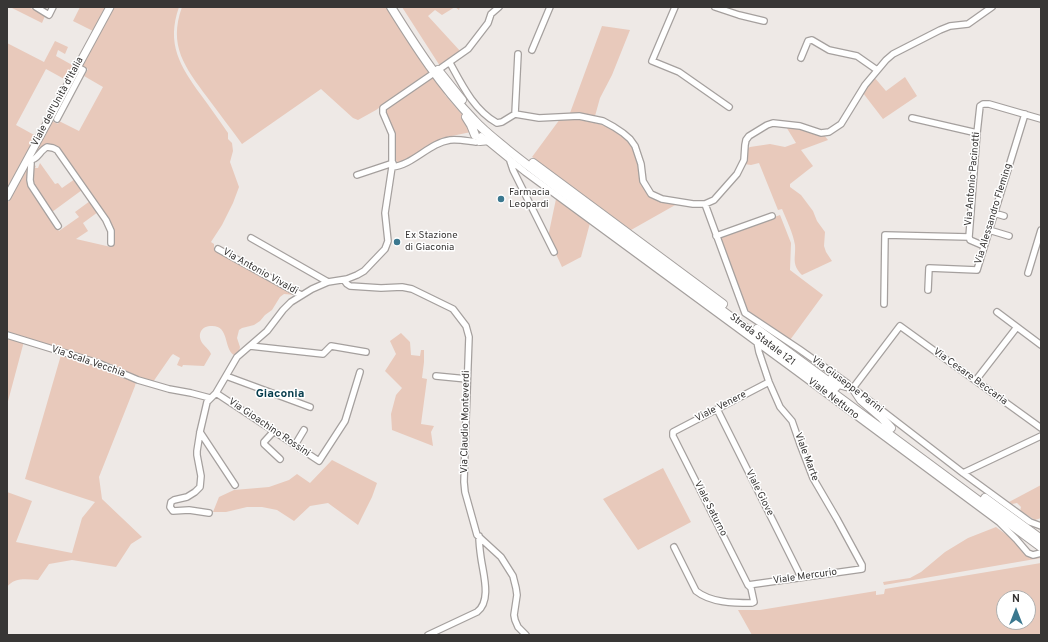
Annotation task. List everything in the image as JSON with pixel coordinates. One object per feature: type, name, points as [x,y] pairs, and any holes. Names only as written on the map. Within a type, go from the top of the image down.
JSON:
[{"type":"main road","points":[[391,7],[446,89],[474,120],[483,136]]},
{"type":"main road","points":[[398,7],[441,74],[460,97],[483,136]]},
{"type":"main road","points":[[446,89],[453,103],[468,119],[471,125],[483,136]]},
{"type":"main road","name":"Strada Statale 121","points":[[483,136],[528,166],[1041,547]]},
{"type":"main road","name":"Strada Statale 121","points":[[483,136],[531,161],[1041,539]]},
{"type":"main road","points":[[785,350],[798,355],[842,385],[853,388],[861,400],[891,428]]},
{"type":"street","points":[[36,7],[49,15],[53,7]]},
{"type":"street","name":"Viale dell'Unità d'Italia","points":[[7,197],[28,161],[110,7]]},
{"type":"street","points":[[441,68],[468,49],[488,23],[491,14],[499,7]]},
{"type":"street","points":[[532,50],[550,7]]},
{"type":"street","points":[[675,7],[652,61],[679,72],[729,107]]},
{"type":"street","points":[[716,7],[738,15],[764,21]]},
{"type":"street","points":[[357,175],[392,165],[400,166],[440,143],[450,140],[483,136],[515,114],[539,118],[579,116],[603,121],[630,139],[635,146],[641,164],[643,181],[651,194],[662,199],[694,204],[705,204],[714,200],[737,174],[744,160],[746,140],[749,136],[773,123],[800,126],[821,133],[829,132],[845,120],[865,85],[886,60],[902,48],[940,30],[950,26],[968,24],[992,7]]},
{"type":"street","points":[[801,58],[808,41],[812,40],[829,50],[857,56],[877,70]]},
{"type":"street","points":[[515,114],[518,54]]},
{"type":"street","points":[[450,63],[469,97],[488,117],[483,136]]},
{"type":"street","points":[[57,119],[83,70],[77,67]]},
{"type":"street","points":[[209,513],[189,510],[173,511],[170,505],[174,500],[187,497],[200,487],[201,476],[196,455],[207,402],[216,393],[237,357],[267,331],[282,310],[291,302],[312,288],[328,282],[344,280],[357,275],[364,271],[385,249],[388,242],[385,213],[392,165],[392,134],[383,113],[383,108],[432,75]]},
{"type":"street","name":"Via Antonio Pacinotti","points":[[984,246],[970,240],[969,237],[980,106],[983,104],[989,104],[1025,114]]},
{"type":"street","points":[[1025,114],[1041,119]]},
{"type":"street","name":"Via Alessandro Fleming","points":[[928,290],[929,268],[976,270],[1025,114]]},
{"type":"street","points":[[912,118],[977,133]]},
{"type":"street","name":"Viale Nettuno","points":[[483,136],[510,160],[999,522],[1028,553],[1032,555],[1041,553]]},
{"type":"street","points":[[58,226],[31,185],[30,180],[31,163],[28,161],[36,158],[41,151],[47,147],[57,150],[106,220],[111,231],[111,243]]},
{"type":"street","points":[[510,160],[513,170],[554,252]]},
{"type":"street","name":"Via Giuseppe Parini","points":[[705,204],[745,313],[799,349],[853,388],[963,473],[1030,522],[1041,526]]},
{"type":"street","points":[[994,213],[1004,216]]},
{"type":"street","points":[[716,236],[772,216]]},
{"type":"street","points":[[989,230],[1009,236]]},
{"type":"street","points":[[1028,273],[1041,230]]},
{"type":"street","points":[[884,304],[885,235],[969,237]]},
{"type":"street","points":[[251,238],[328,282]]},
{"type":"street","name":"Via Antonio Vivaldi","points":[[218,249],[301,295]]},
{"type":"street","name":"Via Claudio Monteverdi","points":[[344,280],[350,286],[381,288],[406,287],[412,289],[449,306],[466,326],[469,337],[464,482],[477,534],[501,556],[513,576],[516,588],[514,620],[518,627],[526,635]]},
{"type":"street","points":[[996,312],[1041,345]]},
{"type":"street","name":"Via Cesare Beccaria","points":[[853,388],[900,326],[1041,428]]},
{"type":"street","points":[[976,380],[1017,327]]},
{"type":"street","name":"Via Scala Vecchia","points":[[7,335],[98,363],[138,380],[170,390],[192,393],[210,398]]},
{"type":"street","name":"Viale Marte","points":[[757,342],[769,382],[780,407],[792,421],[813,478],[862,565],[862,569]]},
{"type":"street","points":[[250,346],[323,354],[332,346],[366,352]]},
{"type":"street","name":"Via Gioachino Rossini","points":[[216,393],[319,461],[345,421],[360,372]]},
{"type":"street","points":[[226,376],[310,407]]},
{"type":"street","points":[[436,376],[467,379]]},
{"type":"street","name":"Viale Venere","points":[[673,432],[769,382]]},
{"type":"street","name":"Viale Giove","points":[[717,409],[801,577]]},
{"type":"street","points":[[295,445],[304,430]]},
{"type":"street","points":[[274,431],[264,442],[264,444],[280,459]]},
{"type":"street","points":[[200,432],[235,485]]},
{"type":"street","name":"Viale Saturno","points":[[673,432],[673,436],[748,585],[751,588],[754,602],[728,602],[711,599],[701,595],[696,591],[674,547]]},
{"type":"street","points":[[963,473],[1041,436]]},
{"type":"street","points":[[428,635],[477,612],[483,606],[485,582],[479,536]]},
{"type":"street","name":"Viale Mercurio","points":[[748,585],[862,569]]},
{"type":"shaded area","points":[[10,7],[29,7],[45,16],[42,23]]},
{"type":"shaded area","points":[[80,7],[106,7],[93,31],[73,21]]},
{"type":"shaded area","points":[[113,7],[179,7],[175,20],[174,32],[177,54],[193,84],[228,133],[228,139],[232,143],[233,151],[230,162],[239,187],[222,225],[211,242],[214,244],[214,249],[296,295],[284,294],[280,297],[272,310],[260,321],[254,325],[239,330],[237,338],[240,347],[239,352],[234,355],[228,347],[221,329],[216,326],[204,328],[200,332],[200,338],[211,354],[204,366],[183,365],[182,367],[177,365],[180,358],[173,354],[153,382],[140,378],[111,364],[7,332],[7,204],[28,164],[32,191],[59,231],[79,217],[75,212],[90,201],[98,212],[83,223],[88,231],[76,239],[111,247],[113,244],[112,226],[52,145],[32,158],[52,121],[58,124],[59,121],[79,131],[103,87],[84,76],[88,69],[81,65]]},
{"type":"shaded area","points":[[182,7],[387,7],[429,73],[376,110],[358,120],[353,118],[321,89],[242,144],[192,76],[181,55],[177,33],[178,21]]},
{"type":"shaded area","points":[[402,7],[455,7],[442,15],[435,10],[428,16],[461,52],[451,57],[440,66]]},
{"type":"shaded area","points":[[602,26],[630,30],[612,75],[600,98],[595,116],[570,113]]},
{"type":"shaded area","points":[[55,41],[68,47],[65,54],[58,50],[56,56],[74,66],[66,80],[46,69],[16,125],[36,136],[7,189],[7,43],[44,62]]},
{"type":"shaded area","points":[[432,77],[442,87],[445,95],[465,118],[471,132],[442,138],[403,162],[398,163],[395,159],[386,111],[388,107]]},
{"type":"shaded area","points":[[874,77],[886,91],[905,77],[917,96],[883,119],[863,93]]},
{"type":"shaded area","points":[[560,119],[579,120],[601,124],[620,134],[627,140],[635,152],[645,190],[677,204],[631,230],[532,157]]},
{"type":"shaded area","points":[[785,125],[824,135],[828,140],[801,150],[813,166],[790,184],[790,187],[801,195],[813,211],[817,221],[825,232],[824,246],[832,261],[802,275],[796,268],[795,264],[795,245],[790,227],[782,209],[778,210],[759,163],[751,165],[744,164],[747,149],[750,147],[770,144],[785,147],[796,143]]},
{"type":"shaded area","points":[[40,163],[55,184],[58,183],[62,188],[75,179],[82,190],[52,212],[31,181],[34,165],[36,166],[35,168],[38,168]]},
{"type":"shaded area","points":[[556,199],[590,223],[581,257],[562,267],[548,237]]},
{"type":"shaded area","points":[[780,215],[791,243],[790,270],[823,295],[790,340],[747,313],[719,238]]},
{"type":"shaded area","points":[[401,333],[410,342],[411,355],[420,356],[421,350],[424,350],[422,378],[427,379],[421,424],[434,426],[431,432],[433,446],[392,430],[391,414],[396,395],[402,388],[385,371],[396,354],[390,341]]},
{"type":"shaded area","points":[[7,337],[23,342],[23,345],[7,405]]},
{"type":"shaded area","points":[[61,355],[97,365],[136,381],[99,477],[102,499],[142,537],[131,544],[116,567],[72,560],[49,564],[38,580],[17,580],[7,587],[7,492],[32,501],[16,542],[72,553],[82,518],[95,502],[25,479]]},
{"type":"shaded area","points":[[332,460],[377,483],[372,497],[358,525],[328,503],[310,506],[294,521],[277,510],[262,507],[247,507],[226,512],[213,512],[219,497],[234,490],[269,487],[289,480],[297,474],[310,483]]},
{"type":"shaded area","points":[[663,468],[691,522],[638,550],[603,499]]},
{"type":"shaded area","points":[[1041,485],[1041,518],[1035,520],[1020,511],[1021,507],[1017,503],[1012,504],[1009,502]]},
{"type":"shaded area","points":[[996,527],[1015,541],[1027,554],[1041,555],[1041,558],[884,585],[883,582],[910,578],[921,572],[945,552],[968,538]]},
{"type":"shaded area","points":[[1041,563],[1041,635],[752,635],[738,610],[760,610],[876,591],[876,595],[884,594],[885,589]]},
{"type":"place","name":"Farmacia Leopardi","points":[[501,199]]},
{"type":"place","name":"Ex Stazione di Giaconia","points":[[397,242]]},
{"type":"district","name":"Giaconia","points":[[280,395]]}]
